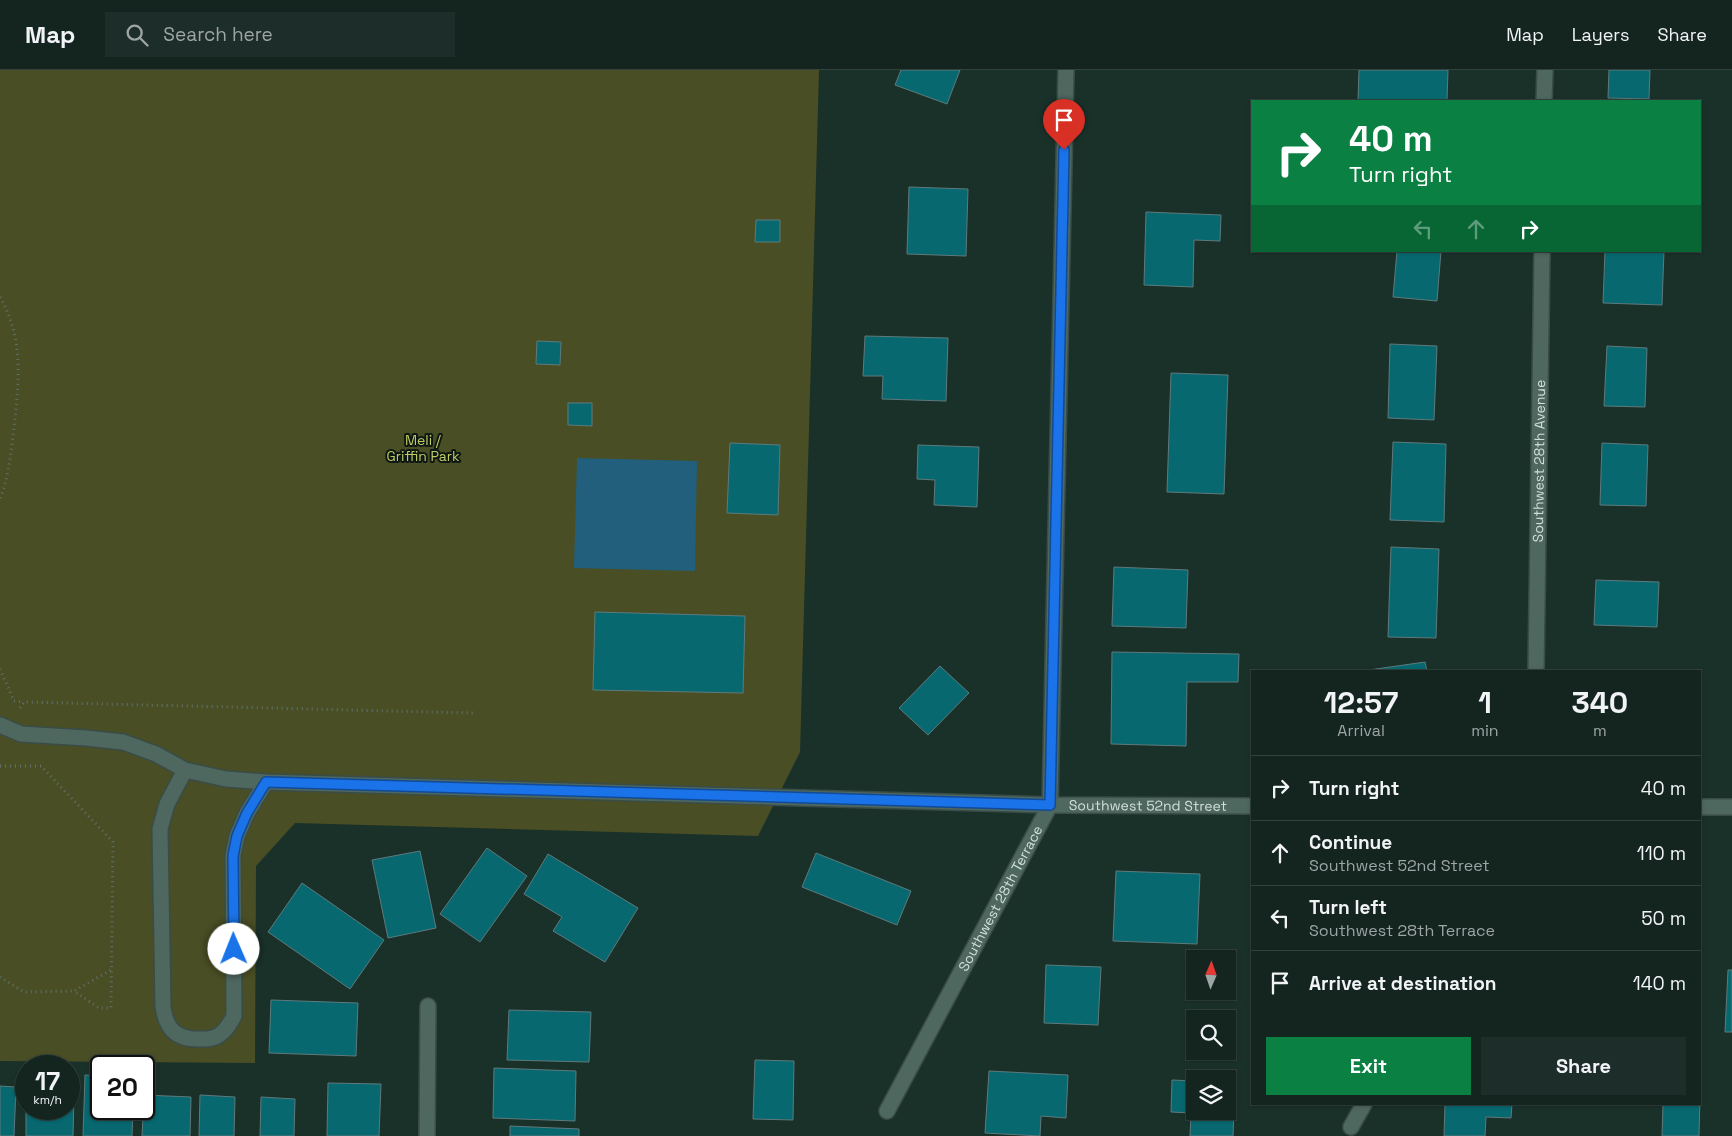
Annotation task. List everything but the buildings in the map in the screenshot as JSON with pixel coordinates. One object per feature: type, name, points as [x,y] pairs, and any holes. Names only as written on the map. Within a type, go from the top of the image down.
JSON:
[{"type":"street","name":"Southwest 28th Terrace","points":[[887,1111],[1050,805],[1066,70]]},
{"type":"street","points":[[1544,100],[1545,70]]},
{"type":"street","name":"Southwest 28th Avenue","points":[[1536,670],[1542,252]]},
{"type":"street","name":"Southwest 52nd Street","points":[[0,725],[21,734],[123,742],[156,754],[185,770],[226,778],[266,782],[1050,805],[1251,806]]},
{"type":"street","points":[[185,770],[167,804],[160,830],[163,1007],[165,1020],[172,1031],[182,1038],[208,1039],[218,1036],[228,1027],[234,1016],[233,856],[237,836],[247,813],[266,782]]},
{"type":"street","points":[[1701,808],[1732,807]]},
{"type":"street","points":[[427,1136],[428,1006]]},
{"type":"street","points":[[1351,1127],[1363,1105]]},
{"type":"path","points":[[0,297],[12,320],[19,359],[18,394],[10,460],[6,483],[0,499]]},
{"type":"path","points":[[0,669],[14,701],[24,702],[473,713]]},
{"type":"path","points":[[15,714],[24,702]]},
{"type":"path","points":[[0,766],[41,766],[113,842],[111,1008],[99,1008],[74,991]]},
{"type":"path","points":[[0,977],[24,992],[74,991],[111,970]]},
{"type":"green space","name":"Meli / Griffin Park","points":[[0,70],[819,70],[800,752],[758,836],[295,823],[256,866],[255,1063],[155,1062],[155,1055],[90,1055],[90,1062],[80,1062],[80,1055],[15,1055],[15,1061],[0,1061]]},
{"type":"water","points":[[577,458],[697,461],[695,571],[574,568]]},
{"type":"route","points":[[234,949],[233,856],[237,836],[247,813],[266,782],[1050,805],[1064,150]]}]
